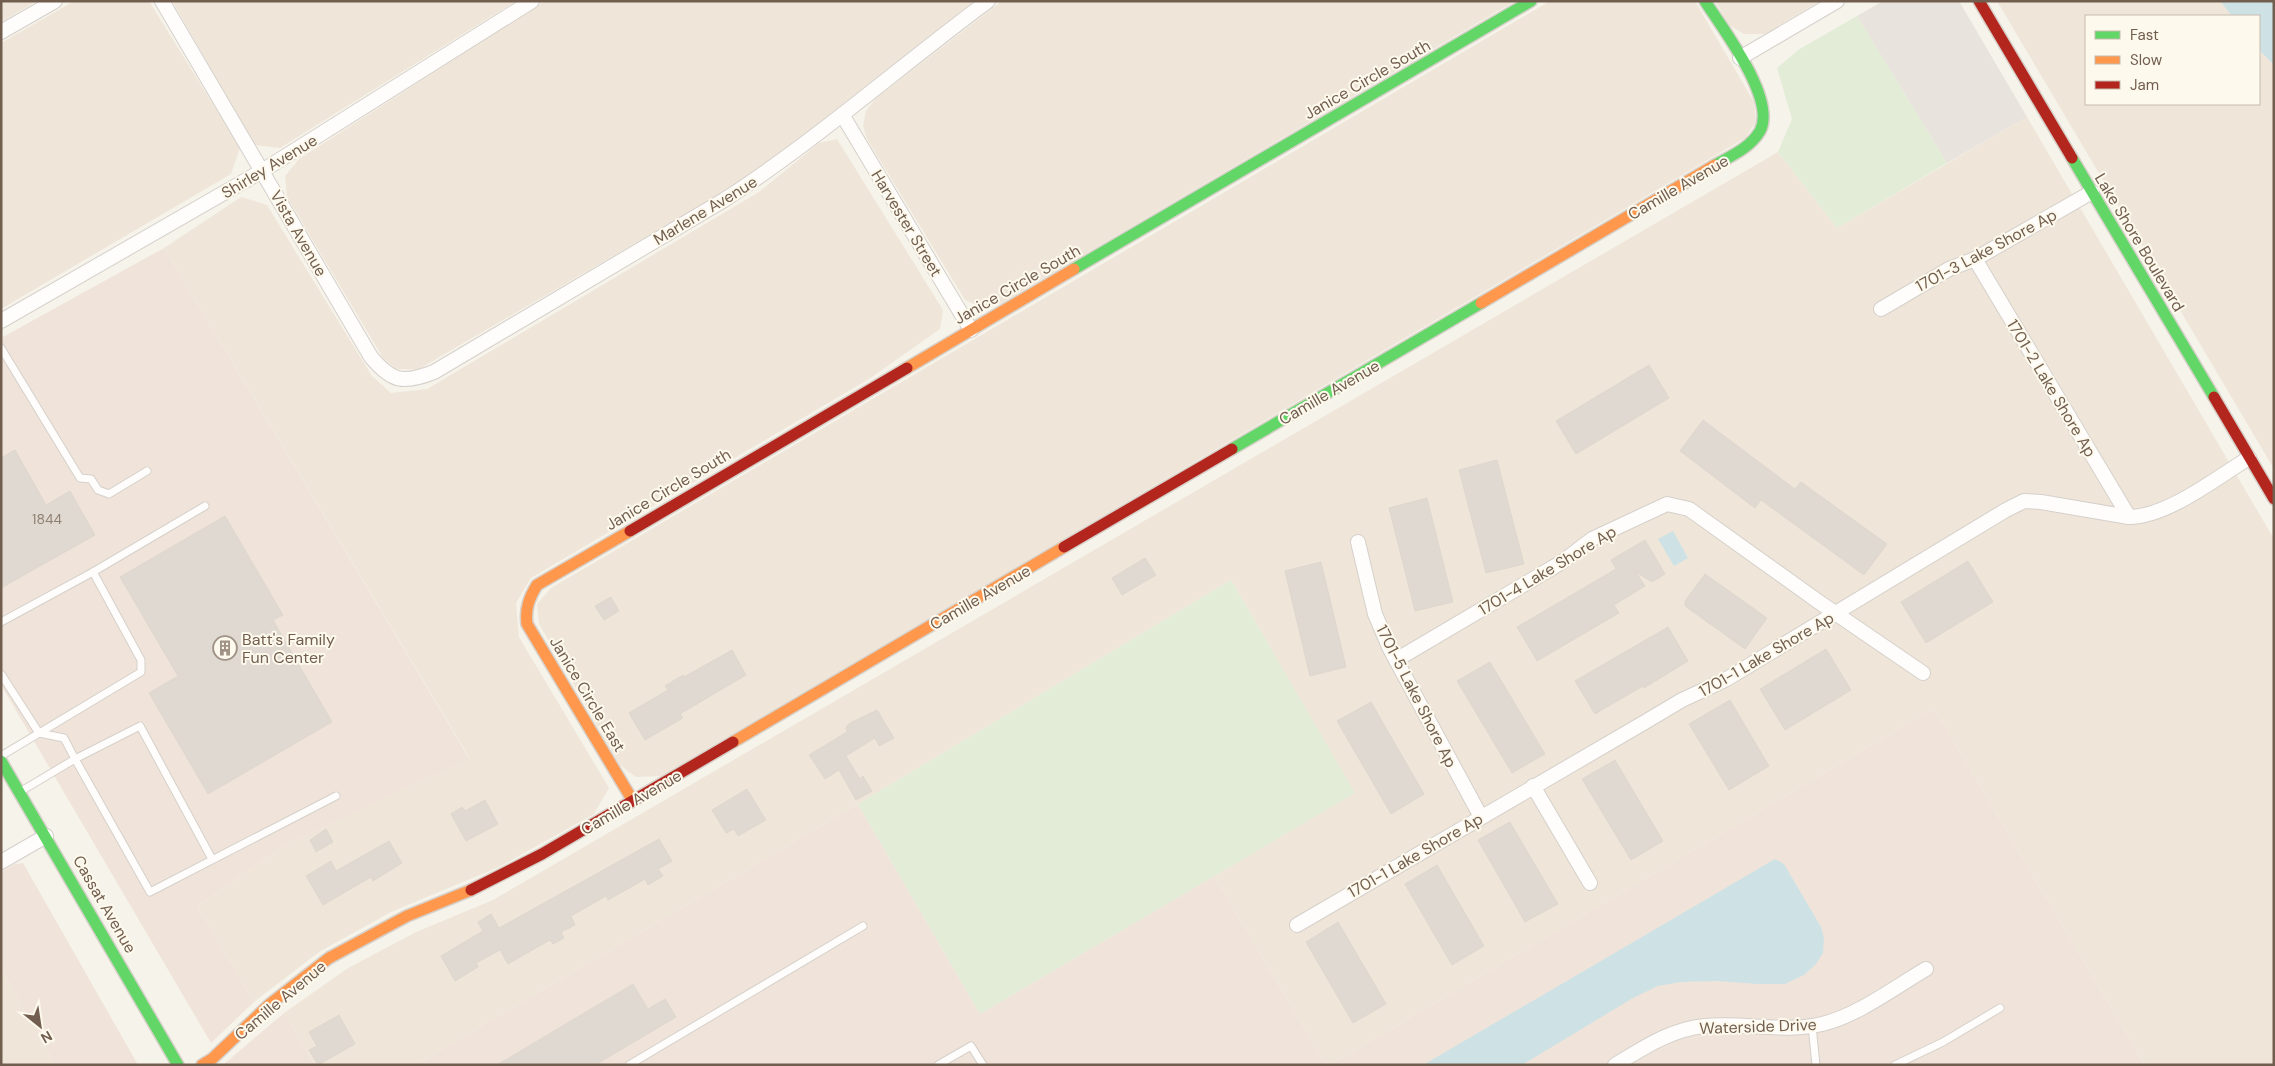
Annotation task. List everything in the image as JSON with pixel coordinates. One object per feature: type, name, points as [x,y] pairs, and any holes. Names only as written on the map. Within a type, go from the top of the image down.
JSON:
[{"type":"street","points":[[1,32],[55,1]]},
{"type":"street","name":"Vista Avenue","points":[[162,1],[371,357],[384,372],[399,379]]},
{"type":"street","name":"Shirley Avenue","points":[[1,321],[262,171],[532,1]]},
{"type":"street","name":"Marlene Avenue","points":[[399,379],[417,378],[434,372],[716,205],[764,174],[843,116],[907,63],[988,1]]},
{"type":"street","name":"Janice Circle South","points":[[527,601],[537,585],[1531,1]]},
{"type":"street","points":[[1705,1],[1740,58],[1837,1]]},
{"type":"street","name":"Lake Shore Boulevard","points":[[1979,1],[2274,499]]},
{"type":"street","name":"Camille Avenue","points":[[202,1065],[212,1059],[270,1004],[330,958],[406,916],[485,884],[518,867],[1734,154],[1754,140],[1761,129],[1764,117],[1763,102],[1740,58]]},
{"type":"street","name":"Harvester Street","points":[[843,116],[971,330]]},
{"type":"street","name":"1701-3 Lake Shore Ap","points":[[1881,309],[1948,269],[1975,259],[2092,192]]},
{"type":"street","name":"1701-2 Lake Shore Ap","points":[[1975,259],[2129,518]]},
{"type":"street","name":"1701-1 Lake Shore Ap","points":[[1297,925],[1682,700],[1725,680],[2006,510],[2024,502],[2041,502],[2129,518],[2143,517],[2164,510],[2249,458]]},
{"type":"street","name":"1701-4 Lake Shore Ap","points":[[1396,660],[1562,562],[1592,539],[1667,504],[1689,509],[1836,614],[1923,673]]},
{"type":"street","name":"1701-5 Lake Shore Ap","points":[[1358,542],[1375,614],[1396,660],[1481,817]]},
{"type":"street","name":"Janice Circle East","points":[[527,601],[525,612],[528,624],[633,801]]},
{"type":"street","name":"Cassat Avenue","points":[[1,760],[178,1065]]},
{"type":"street","points":[[1533,786],[1590,883]]},
{"type":"street","points":[[1,862],[46,836]]},
{"type":"street","name":"Waterside Drive","points":[[1615,1065],[1648,1044],[1679,1032],[1704,1026],[1795,1028],[1812,1026],[1848,1014],[1926,969]]},
{"type":"lane","points":[[1,348],[80,478],[91,480],[98,490],[109,494],[147,472]]},
{"type":"lane","points":[[1,622],[93,572],[205,506]]},
{"type":"lane","points":[[1,756],[141,672],[142,660],[93,572]]},
{"type":"lane","points":[[1,674],[39,734],[64,738],[150,892],[336,796]]},
{"type":"lane","points":[[20,792],[75,759],[140,726],[212,859]]},
{"type":"lane","points":[[629,1065],[863,926]]},
{"type":"lane","points":[[1895,1065],[1943,1042],[2000,1008]]},
{"type":"lane","points":[[1812,1026],[1816,1065]]},
{"type":"lane","points":[[938,1065],[971,1046],[983,1065]]},
{"type":"shaded area","points":[[1,1],[37,1],[1,22]]},
{"type":"shaded area","points":[[74,1],[149,1],[240,148],[231,174],[1,309],[1,43]]},
{"type":"shaded area","points":[[172,1],[516,1],[280,148],[255,145]]},
{"type":"shaded area","points":[[545,1],[974,1],[784,150],[723,192],[419,369],[396,369],[383,358],[287,197],[285,176],[299,159]]},
{"type":"shaded area","points":[[1002,1],[1515,1],[1000,304],[982,308],[965,300],[867,139],[863,126],[866,111],[875,99]]},
{"type":"shaded area","points":[[1550,1],[1695,1],[1754,102],[1756,122],[1745,138],[661,776],[636,777],[620,765],[539,624],[537,604],[551,588]]},
{"type":"shaded area","points":[[1715,1],[1820,1],[1765,34],[1744,34],[1729,25]]},
{"type":"shaded area","points":[[1883,1],[1959,1],[2027,117],[1947,163],[1857,16]]},
{"type":"shaded area","points":[[1997,1],[2220,1],[2231,15],[2085,15],[2085,105],[2260,105],[2260,51],[2274,65],[2274,469]]},
{"type":"shaded area","points":[[2220,1],[2274,1],[2274,65],[2260,51],[2260,15],[2231,15]]},
{"type":"shaded area","points":[[2027,117],[2274,539],[2274,1065],[2145,1065],[1934,708],[1330,1065],[1326,1065],[1214,876],[1354,793],[1231,580],[858,804],[415,1065],[315,1065],[284,1013],[348,968],[416,932],[493,900],[1778,152],[1837,228]]},
{"type":"shaded area","points":[[837,139],[943,310],[940,329],[869,379],[531,578],[516,603],[519,637],[609,788],[594,814],[499,867],[391,912],[319,952],[254,1002],[197,906],[284,846],[469,757],[164,248],[241,197],[267,205],[372,376],[391,393],[427,389],[759,192],[819,143]]},
{"type":"shaded area","points":[[164,248],[469,758],[284,846],[197,906],[254,1002],[211,1043],[1,685],[1,338]]},
{"type":"shaded area","points":[[1673,531],[1688,558],[1674,566],[1658,539]]},
{"type":"shaded area","points":[[1934,708],[2145,1065],[1330,1065]]},
{"type":"shaded area","points":[[858,804],[980,1014],[1214,876],[1326,1065],[415,1065]]},
{"type":"shaded area","points":[[1775,859],[1784,864],[1821,927],[1824,938],[1823,953],[1816,964],[1804,975],[1785,984],[1716,981],[1681,982],[1658,986],[1633,998],[1522,1065],[1423,1065]]},
{"type":"shaded area","points":[[23,863],[138,1065],[55,1065],[1,968],[1,872],[15,864]]},
{"type":"shaded area","points":[[1,968],[55,1065],[1,1065]]},
{"type":"shaded area","points":[[284,1013],[315,1065],[223,1065]]},
{"type":"green space","points":[[1857,16],[1947,163],[1837,228],[1778,152],[1792,119],[1777,68],[1798,50]]},
{"type":"green space","points":[[1231,580],[1355,793],[980,1014],[858,804]]},
{"type":"building","points":[[1649,365],[1669,398],[1576,454],[1556,421]]},
{"type":"building","points":[[1703,420],[1795,489],[1801,482],[1887,544],[1864,575],[1761,500],[1755,508],[1680,451]]},
{"type":"building","points":[[15,450],[46,505],[70,491],[95,535],[1,588],[1,458]]},
{"type":"building","points":[[1497,460],[1524,564],[1486,573],[1459,470]]},
{"type":"building","points":[[1427,498],[1453,602],[1415,611],[1389,508]]},
{"type":"building","name":"Batt's Family Fun Center","points":[[225,516],[283,615],[273,620],[332,722],[208,794],[149,693],[178,676],[120,577]]},
{"type":"building","points":[[1645,540],[1665,574],[1652,582],[1636,572],[1645,586],[1614,605],[1619,613],[1537,661],[1517,627],[1616,569],[1611,560]]},
{"type":"building","points":[[1145,558],[1156,575],[1122,595],[1112,578]]},
{"type":"building","points":[[1968,561],[1993,602],[1926,643],[1901,602]]},
{"type":"building","points":[[1321,562],[1346,667],[1310,676],[1285,571]]},
{"type":"building","points":[[1705,574],[1767,618],[1745,649],[1685,606],[1685,601]]},
{"type":"building","points":[[611,597],[619,611],[604,620],[595,606]]},
{"type":"building","points":[[1668,627],[1688,661],[1644,688],[1643,686],[1595,714],[1575,681]]},
{"type":"building","points":[[1826,649],[1851,690],[1785,730],[1760,689]]},
{"type":"building","points":[[732,650],[746,675],[680,714],[683,718],[645,740],[629,713],[668,690],[665,686]]},
{"type":"building","points":[[1490,662],[1545,754],[1512,773],[1457,681]]},
{"type":"building","points":[[1730,700],[1769,766],[1729,790],[1689,724]]},
{"type":"building","points":[[1371,702],[1424,794],[1391,814],[1337,721]]},
{"type":"building","points":[[877,710],[894,738],[879,746],[875,738],[846,756],[860,779],[863,776],[872,791],[856,800],[839,770],[825,779],[809,755],[847,732],[846,727],[850,723]]},
{"type":"building","points":[[1615,760],[1663,841],[1631,860],[1582,779]]},
{"type":"building","points":[[747,789],[766,820],[738,836],[734,829],[726,833],[712,810]]},
{"type":"building","points":[[485,800],[498,824],[466,841],[451,814],[462,807],[465,811]]},
{"type":"building","points":[[1510,822],[1558,904],[1525,922],[1478,840]]},
{"type":"building","points":[[326,829],[333,842],[316,852],[310,840]]},
{"type":"building","points":[[659,839],[672,861],[658,869],[663,876],[648,885],[645,879],[608,900],[606,896],[571,916],[575,925],[561,932],[564,938],[553,944],[550,940],[508,964],[500,950],[476,963],[478,967],[455,981],[441,956],[483,931],[478,922],[491,914],[499,928]]},
{"type":"building","points":[[389,841],[402,863],[373,881],[371,877],[323,905],[306,876],[331,861],[336,871]]},
{"type":"building","points":[[1437,865],[1484,946],[1452,965],[1405,884]]},
{"type":"building","points":[[1338,922],[1386,1004],[1353,1023],[1306,942]]},
{"type":"building","points":[[633,984],[648,1009],[665,999],[676,1017],[595,1065],[497,1065]]},
{"type":"building","points":[[339,1015],[355,1044],[318,1065],[309,1050],[317,1046],[309,1032]]},
{"type":"traffic: fast","points":[[1074,269],[1531,1]]},
{"type":"traffic: fast","points":[[1705,1],[1755,83],[1761,101],[1763,117],[1760,131],[1756,137],[1740,151],[1715,165]]},
{"type":"traffic: fast","points":[[2072,158],[2214,397]]},
{"type":"traffic: fast","points":[[1232,449],[1481,303]]},
{"type":"traffic: fast","points":[[1,761],[178,1065]]},
{"type":"traffic: slow","points":[[1481,303],[1715,165]]},
{"type":"traffic: slow","points":[[907,368],[1074,269]]},
{"type":"traffic: slow","points":[[630,531],[537,585],[528,604],[527,624],[633,801]]},
{"type":"traffic: slow","points":[[733,742],[1064,547]]},
{"type":"traffic: slow","points":[[202,1065],[212,1059],[270,1004],[329,958],[407,916],[471,890]]},
{"type":"traffic: jam","points":[[1979,1],[2072,158]]},
{"type":"traffic: jam","points":[[630,531],[907,368]]},
{"type":"traffic: jam","points":[[2214,397],[2274,499]]},
{"type":"traffic: jam","points":[[1064,547],[1232,449]]},
{"type":"traffic: jam","points":[[471,890],[542,854],[733,742]]},
{"type":"place","name":"Batt's Family Fun Center","points":[[225,648]]}]
